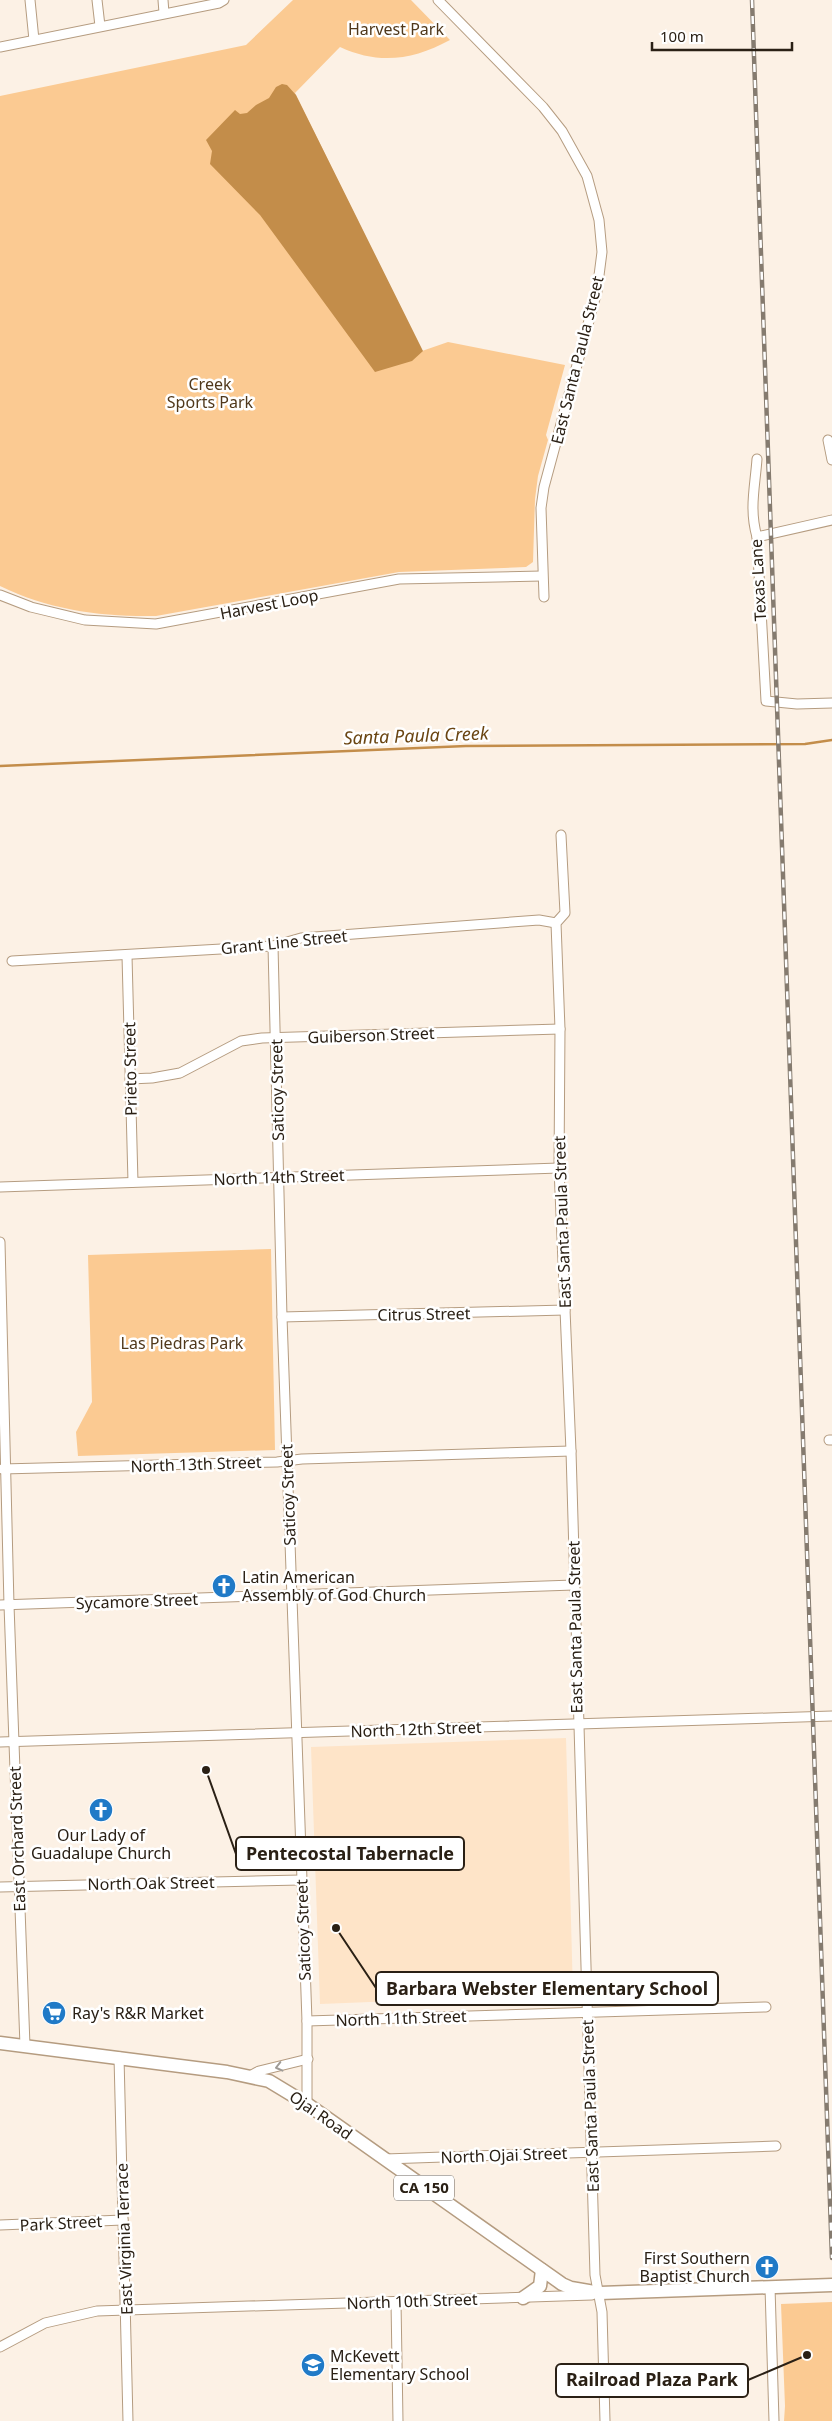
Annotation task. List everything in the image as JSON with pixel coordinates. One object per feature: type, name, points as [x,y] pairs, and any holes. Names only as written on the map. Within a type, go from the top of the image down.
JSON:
[{"type":"main road","name":"Ojai Road","points":[[0,2043],[119,2057],[250,2076],[269,2081],[307,2104],[542,2270],[571,2288],[600,2293]]},
{"type":"main road","points":[[523,2298],[540,2286],[542,2270]]},
{"type":"main road","name":"North 10th Street","points":[[600,2293],[832,2285]]},
{"type":"street","points":[[30,0],[34,40]]},
{"type":"street","points":[[97,0],[100,26]]},
{"type":"street","points":[[163,0],[164,13]]},
{"type":"street","name":"East Santa Paula Street","points":[[438,0],[543,107],[562,131],[587,176],[599,220],[602,252],[597,291],[544,487],[542,508],[542,576],[544,597]]},
{"type":"street","points":[[0,47],[221,2]]},
{"type":"street","points":[[828,440],[832,460]]},
{"type":"street","name":"Texas Lane","points":[[757,459],[752,489],[753,524],[757,537],[766,701],[797,704],[832,703]]},
{"type":"street","points":[[757,537],[832,520]]},
{"type":"street","name":"Harvest Loop","points":[[0,595],[31,607],[79,618],[156,624],[399,579],[542,576]]},
{"type":"street","name":"East Santa Paula Street","points":[[560,835],[565,913],[556,923],[560,1030],[559,1168],[571,1450],[591,2152],[596,2275],[600,2293],[605,2421]]},
{"type":"street","name":"Grant Line Street","points":[[12,961],[127,956],[273,946],[301,938],[539,920],[556,923]]},
{"type":"street","name":"Saticoy Street","points":[[273,946],[282,1318],[293,1596],[295,1733],[307,2021],[307,2104]]},
{"type":"street","name":"Prieto Street","points":[[127,956],[133,1182]]},
{"type":"street","name":"Guiberson Street","points":[[130,1079],[152,1078],[180,1072],[241,1041],[276,1038],[560,1030]]},
{"type":"street","name":"North 14th Street","points":[[0,1186],[559,1168]]},
{"type":"street","name":"East Orchard Street","points":[[0,1242],[4,1605],[14,1742],[25,2046]]},
{"type":"street","name":"Citrus Street","points":[[282,1318],[565,1310]]},
{"type":"street","name":"North 13th Street","points":[[3,1469],[571,1450]]},
{"type":"street","name":"Sycamore Street","points":[[4,1605],[574,1585]]},
{"type":"street","name":"North 12th Street","points":[[0,1742],[832,1716]]},
{"type":"street","name":"North Oak Street","points":[[0,1887],[301,1880]]},
{"type":"street","name":"North 11th Street","points":[[307,2021],[766,2007]]},
{"type":"street","name":"East Virginia Terrace","points":[[119,2057],[127,2308],[128,2421]]},
{"type":"street","points":[[250,2076],[308,2059]]},
{"type":"street","name":"North Ojai Street","points":[[383,2159],[776,2146]]},
{"type":"street","name":"Park Street","points":[[0,2225],[123,2220]]},
{"type":"street","points":[[770,2287],[774,2421]]},
{"type":"street","name":"North 10th Street","points":[[0,2347],[45,2323],[79,2314],[127,2308],[523,2298],[584,2296],[600,2293]]},
{"type":"street","points":[[396,2302],[398,2421]]},
{"type":"shaded area","points":[[282,84],[287,85],[296,95],[423,351],[412,361],[375,372],[260,215],[210,164],[212,151],[206,140],[235,110],[240,114],[247,113],[256,105],[269,98],[276,87]]},
{"type":"shaded area","points":[[566,1738],[573,1994],[320,2004],[311,1747]]},
{"type":"green space","name":"Creek Sports Park","points":[[293,0],[411,0],[450,40],[423,52],[396,58],[368,56],[340,47],[295,93],[422,351],[448,342],[565,365],[546,435],[548,440],[538,476],[535,499],[533,562],[526,567],[399,572],[156,616],[116,615],[76,610],[37,601],[0,586],[0,96],[246,45]]},
{"type":"green space","name":"Las Piedras Park","points":[[271,1249],[275,1450],[78,1456],[76,1432],[92,1402],[88,1255]]},
{"type":"green space","points":[[832,2302],[832,2421],[784,2421],[781,2304]]},
{"type":"waterway","name":"Santa Paula Creek","points":[[0,766],[466,746],[805,744],[832,740]]},
{"type":"railway","points":[[752,0],[832,2258]]},
{"type":"place","name":"Latin American Assembly of God Church","points":[[224,1586]]},
{"type":"place","name":"Pentecostal Tabernacle","points":[[206,1770]]},
{"type":"place","name":"Our Lady of Guadalupe Church","points":[[101,1810]]},
{"type":"place","name":"Barbara Webster Elementary School","points":[[336,1928]]},
{"type":"place","name":"Ray's R&R Market","points":[[54,2013]]},
{"type":"place","name":"First Southern Baptist Church","points":[[767,2267]]},
{"type":"place","name":"Railroad Plaza Park","points":[[807,2355]]},
{"type":"place","name":"McKevett Elementary School","points":[[313,2365]]},
{"type":"park label","name":"Harvest Park","points":[[396,29]]}]
